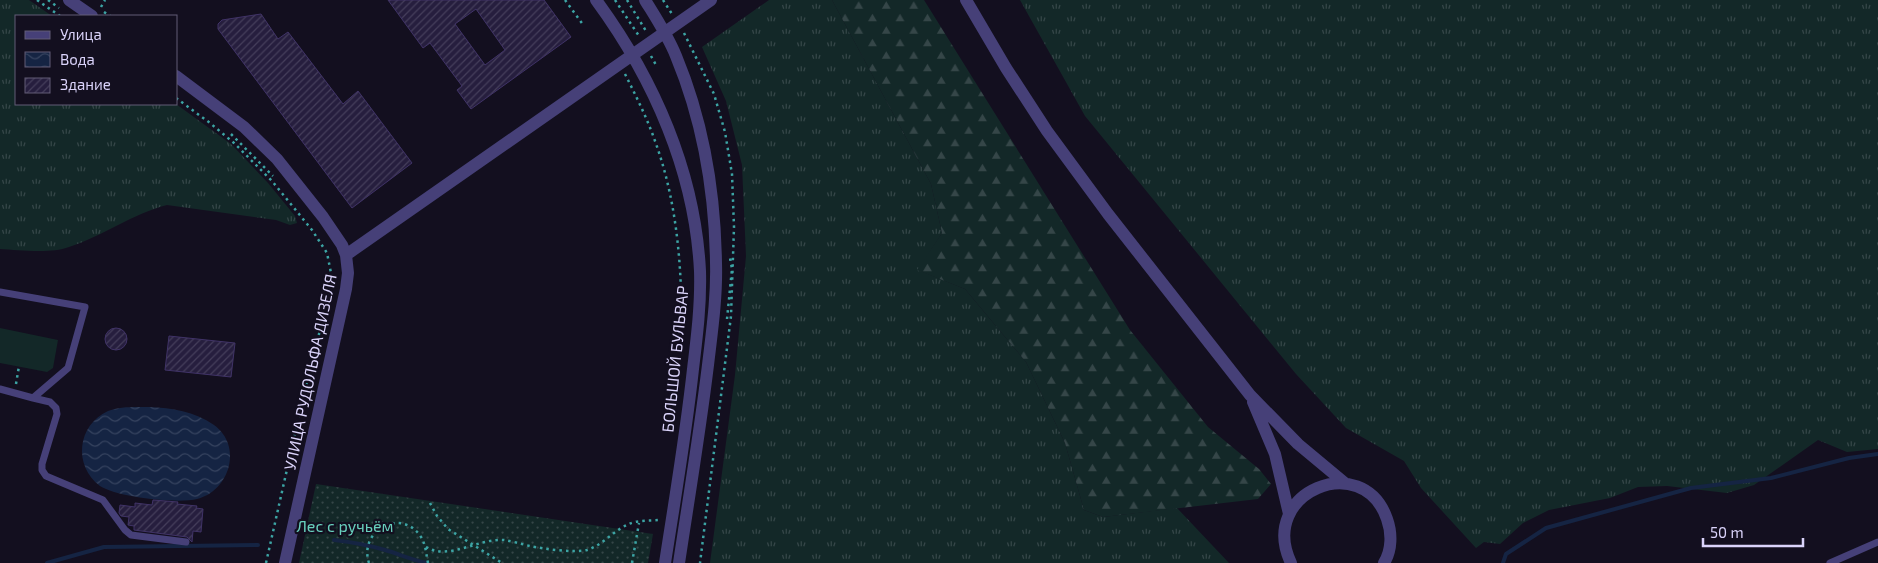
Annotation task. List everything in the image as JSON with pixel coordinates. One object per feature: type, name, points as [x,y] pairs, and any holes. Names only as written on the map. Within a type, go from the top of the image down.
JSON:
[{"type":"street","name":"БОЛЬШОЙ БУЛЬВАР","points":[[596,0],[623,40],[659,103],[686,184],[696,226],[700,272],[699,319],[692,384],[665,563]]},
{"type":"street","name":"БОЛЬШОЙ БУЛЬВАР","points":[[645,0],[676,55],[701,132],[708,174],[716,263],[714,315],[706,383],[679,563]]},
{"type":"street","points":[[346,256],[711,0]]},
{"type":"street","points":[[966,0],[1006,68],[1047,131],[1108,214],[1250,395],[1298,444],[1346,484]]},
{"type":"street","points":[[66,6],[90,9]]},
{"type":"street","name":"УЛИЦА РУДОЛЬФА ДИЗЕЛЯ","points":[[178,77],[244,127],[277,159],[324,217],[342,245],[346,256],[348,273],[346,289],[285,563]]},
{"type":"street","points":[[1250,395],[1275,454],[1289,514]]},
{"type":"street","points":[[1291,563],[1285,546],[1284,529],[1289,514],[1299,499],[1313,489],[1330,484],[1346,484],[1362,489],[1375,498],[1385,511],[1390,526],[1391,543],[1384,563]]},
{"type":"lane","points":[[0,292],[85,307],[68,368],[33,398]]},
{"type":"lane","points":[[0,389],[50,402],[56,408],[57,414],[42,464],[42,470],[46,476],[103,500],[130,535],[186,542]]},
{"type":"lane","points":[[1830,563],[1878,542]]},
{"type":"path","points":[[37,0],[59,15]]},
{"type":"path","points":[[48,0],[66,6]]},
{"type":"path","points":[[90,9],[105,0]]},
{"type":"path","points":[[565,0],[584,26]]},
{"type":"path","points":[[615,0],[636,31]]},
{"type":"path","points":[[627,0],[644,27]]},
{"type":"path","points":[[623,40],[670,10]]},
{"type":"path","points":[[628,78],[691,48]]},
{"type":"path","points":[[621,64],[655,140],[674,212],[682,281],[681,350]]},
{"type":"path","points":[[178,99],[234,142],[272,181],[312,230],[327,253],[331,273],[266,563]]},
{"type":"path","points":[[225,129],[274,178],[314,228],[330,251],[336,273]]},
{"type":"path","points":[[14,393],[19,366]]},
{"type":"path","points":[[430,503],[437,516],[448,529],[502,563]]},
{"type":"path","points":[[426,547],[442,552],[484,542],[504,540],[532,547],[587,550],[630,523],[659,520],[658,527]]},
{"type":"path","points":[[632,563],[639,522]]},
{"type":"path","points":[[368,563],[367,554],[371,539],[376,531],[392,523],[408,526],[420,535],[426,547],[428,563]]},
{"type":"green space","points":[[0,0],[29,0],[51,15],[15,15],[15,105],[177,105],[231,144],[268,183],[295,216],[297,223],[290,225],[276,220],[167,205],[142,214],[69,247],[35,251],[0,249]]},
{"type":"green space","points":[[769,0],[832,0],[931,184],[942,233],[918,270],[965,289],[1026,362],[1065,443],[1084,510],[1103,517],[1177,508],[1229,563],[710,563],[735,375],[746,256],[742,165],[726,101],[702,47]]},
{"type":"green space","points":[[832,0],[924,0],[1130,330],[1208,427],[1259,469],[1271,484],[1258,499],[1103,517],[1084,510],[1065,443],[1026,362],[965,289],[917,270],[942,233],[931,184]]},
{"type":"green space","points":[[1020,0],[1878,0],[1878,449],[1847,452],[1818,440],[1754,485],[1727,493],[1667,486],[1638,487],[1610,498],[1549,510],[1523,523],[1500,544],[1484,542],[1476,548],[1421,488],[1404,461],[1346,428],[1296,374],[1085,116]]},
{"type":"green space","points":[[0,328],[58,340],[53,368],[47,372],[0,363]]},
{"type":"green space","name":"Лес с ручьём","points":[[316,484],[653,534],[648,563],[299,563]]},
{"type":"water","points":[[149,407],[174,409],[191,413],[214,425],[223,434],[228,444],[229,467],[225,478],[218,487],[197,499],[176,501],[147,499],[108,490],[91,478],[85,468],[82,457],[82,446],[90,426],[98,417],[113,409]]},
{"type":"building","points":[[388,0],[544,0],[571,37],[471,109],[457,90],[462,86],[430,43],[423,48]],"holes":[[[476,9],[505,50],[485,65],[455,24]]]},
{"type":"building","points":[[261,14],[278,39],[288,32],[343,104],[358,91],[412,163],[352,208],[218,29],[218,24],[222,20]]},
{"type":"building","points":[[116,328],[124,331],[127,339],[124,347],[116,350],[108,347],[105,339],[108,331]]},
{"type":"building","points":[[169,336],[235,343],[231,377],[165,370]]},
{"type":"building","points":[[153,500],[178,502],[177,504],[197,506],[196,508],[203,509],[201,532],[193,531],[192,542],[187,537],[134,530],[134,526],[128,525],[129,517],[121,516],[119,513],[120,505],[135,507],[135,503],[152,505]]},
{"type":"waterway","points":[[1503,563],[1506,554],[1546,528],[1691,488],[1771,478],[1849,458],[1878,454]]},
{"type":"waterway","points":[[334,540],[372,547],[427,563]]},
{"type":"waterway","points":[[47,563],[104,547],[258,545]]}]
